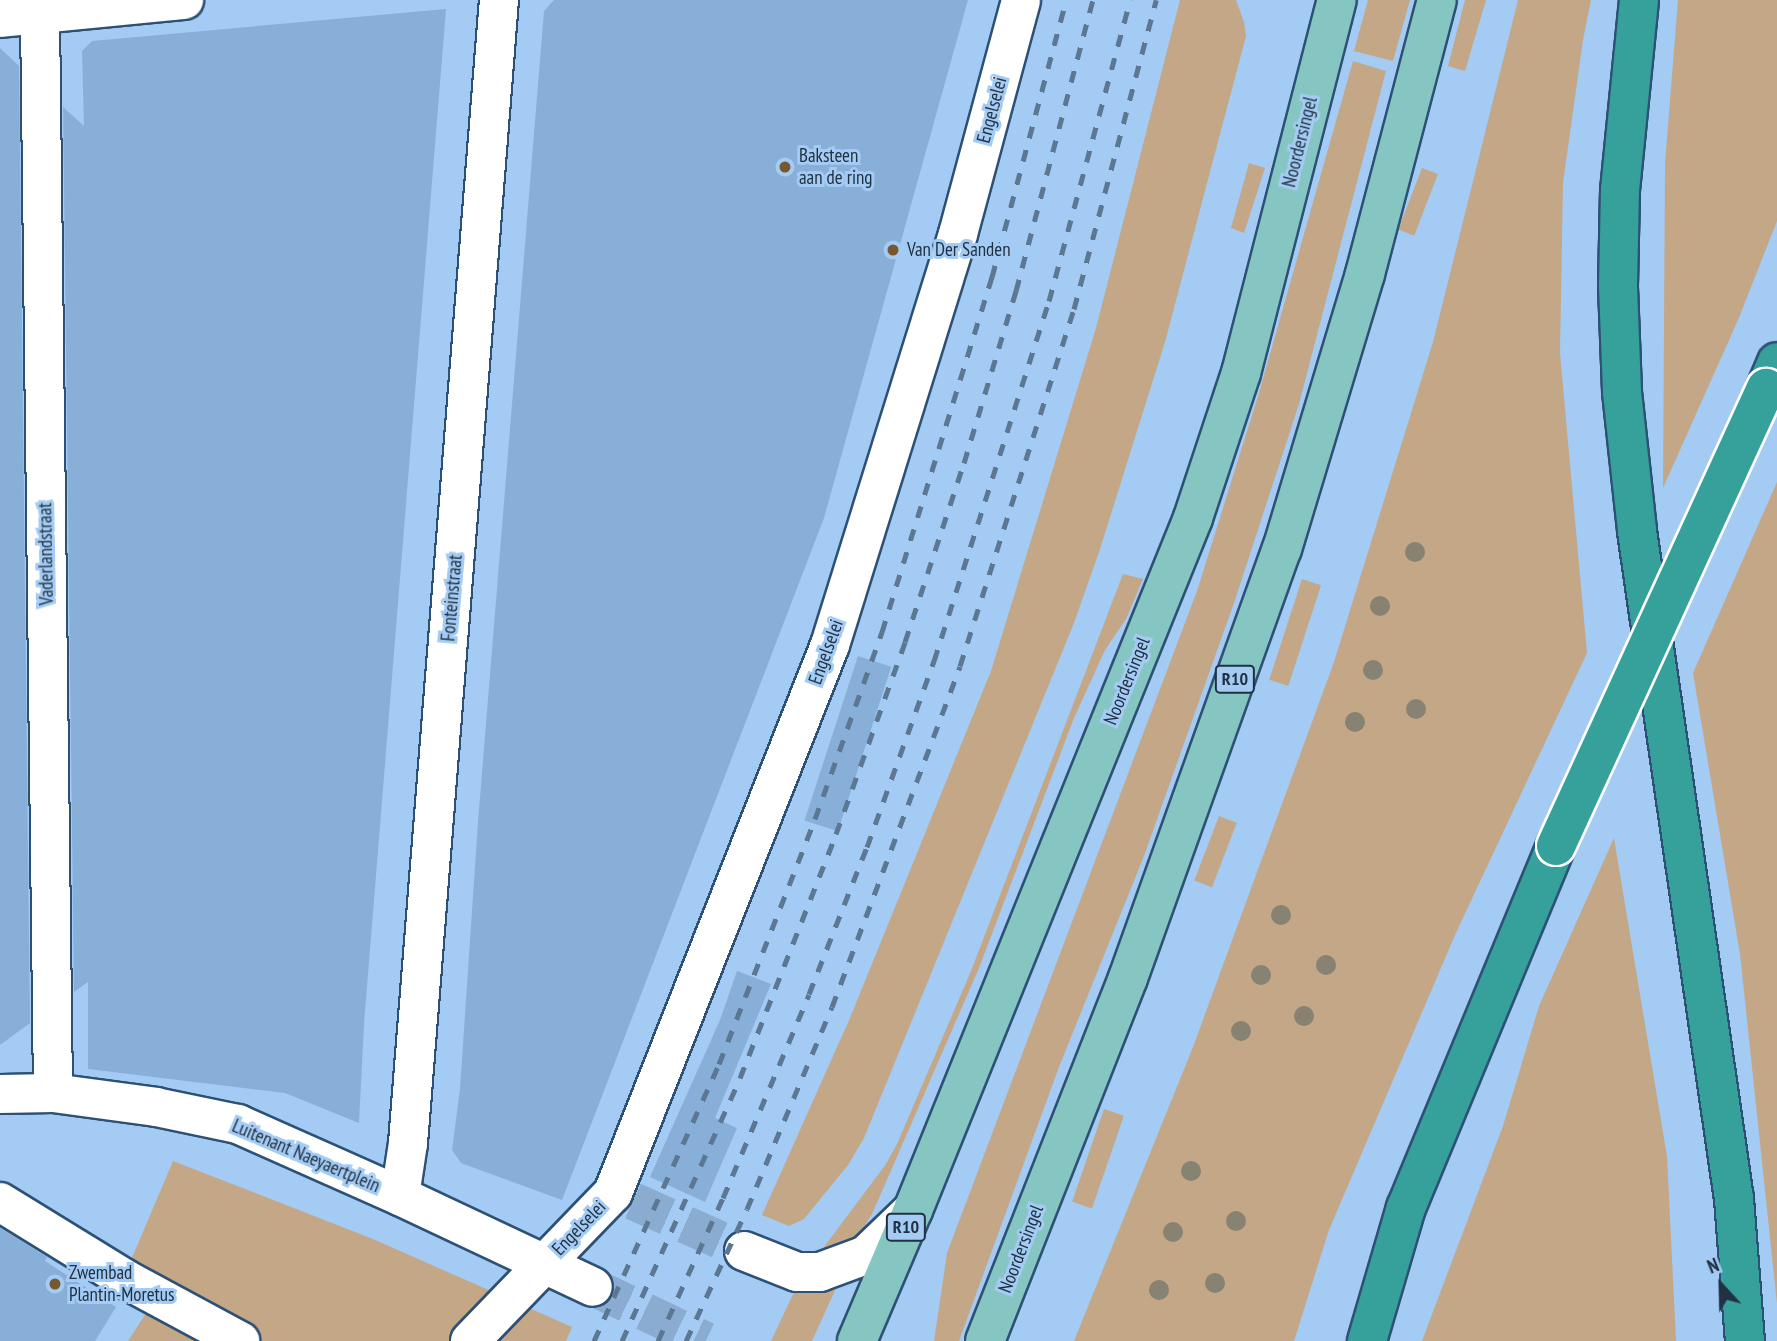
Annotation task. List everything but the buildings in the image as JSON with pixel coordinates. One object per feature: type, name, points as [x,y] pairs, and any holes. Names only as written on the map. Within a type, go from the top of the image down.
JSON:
[{"type":"highway","points":[[1639,0],[1620,190],[1618,287],[1622,393],[1637,531],[1708,998],[1734,1199],[1745,1341]]},
{"type":"highway","points":[[1367,1341],[1406,1208],[1556,846],[1771,375]]},
{"type":"main road","name":"Noordersingel","points":[[857,1341],[913,1210],[1193,518],[1241,373],[1337,0]]},
{"type":"main road","name":"Noordersingel","points":[[985,1341],[1128,978],[1282,549],[1365,274],[1437,0]]},
{"type":"street","points":[[0,18],[184,0]]},
{"type":"street","name":"Fonteinstraat","points":[[400,1196],[408,1143],[499,0]]},
{"type":"street","name":"Engelselei","points":[[470,1341],[543,1265],[623,1197],[830,645],[958,234],[1021,0]]},
{"type":"street","name":"Vaderlandstraat","points":[[40,14],[53,1093]]},
{"type":"street","name":"Luitenant Naeyaertplein","points":[[0,1094],[53,1093],[156,1107],[238,1124],[400,1196],[593,1287]]},
{"type":"street","points":[[0,1202],[125,1279],[240,1341]]},
{"type":"street","points":[[744,1251],[797,1272],[820,1272],[866,1255],[913,1210]]},
{"type":"shaded area","points":[[1180,0],[1236,0],[1246,36],[1165,342],[1100,549],[1074,623],[864,1138],[848,1165],[804,1219],[789,1226],[762,1215],[850,1018],[991,671],[1096,328]]},
{"type":"shaded area","points":[[1368,0],[1410,0],[1393,61],[1354,51]]},
{"type":"shaded area","points":[[1465,0],[1486,0],[1465,71],[1448,66]]},
{"type":"shaded area","points":[[1518,0],[1591,0],[1563,183],[1560,353],[1587,653],[1455,935],[1329,1230],[1294,1341],[1074,1341],[1193,1047],[1334,662],[1433,342]]},
{"type":"shaded area","points":[[1678,0],[1777,0],[1777,221],[1738,320],[1663,488],[1665,163]]},
{"type":"shaded area","points":[[1353,61],[1386,71],[1299,404],[1234,603],[1144,856],[1059,1067],[959,1341],[934,1341],[947,1253],[1197,591],[1259,393]]},
{"type":"shaded area","points":[[1249,163],[1265,168],[1244,233],[1231,228]]},
{"type":"shaded area","points":[[1422,168],[1438,174],[1414,236],[1398,230]]},
{"type":"shaded area","points":[[1777,482],[1777,1304],[1740,954],[1693,673]]},
{"type":"shaded area","points":[[1123,574],[1143,579],[1126,619],[1105,650],[1074,718],[979,968],[873,1212],[861,1232],[845,1244],[818,1255],[886,1164],[897,1144],[971,971]]},
{"type":"shaded area","points":[[1302,579],[1321,585],[1288,686],[1269,680]]},
{"type":"shaded area","points":[[1219,816],[1237,823],[1212,887],[1194,880]]},
{"type":"shaded area","points":[[1614,838],[1667,1156],[1676,1341],[1422,1341],[1503,1126],[1539,1006]]},
{"type":"shaded area","points":[[1104,1109],[1124,1116],[1092,1208],[1072,1202]]},
{"type":"shaded area","points":[[173,1161],[373,1239],[572,1327],[566,1341],[262,1341],[126,1272]]},
{"type":"shaded area","points":[[837,1286],[812,1341],[771,1341],[795,1290]]},
{"type":"shaded area","points":[[152,1304],[210,1341],[128,1341]]},
{"type":"tunnel","points":[[633,1201],[744,1251]]},
{"type":"tunnel","points":[[593,1287],[706,1341]]},
{"type":"railway","points":[[594,1341],[719,1064],[815,819],[882,632],[992,277],[1066,0]]},
{"type":"railway","points":[[622,1341],[740,1078],[836,834],[905,642],[964,463],[1016,291],[1093,0]]},
{"type":"railway","points":[[658,1341],[723,1198],[809,994],[867,847],[934,661],[1049,301],[1130,0]]},
{"type":"railway","points":[[686,1341],[747,1209],[832,1007],[960,666],[1074,309],[1156,0]]},
{"type":"place","name":"Baksteen aan de ring","points":[[785,167]]},
{"type":"place","name":"Van Der Sanden","points":[[893,250]]},
{"type":"place","name":"Zwembad Plantin-Moretus","points":[[55,1284]]}]
